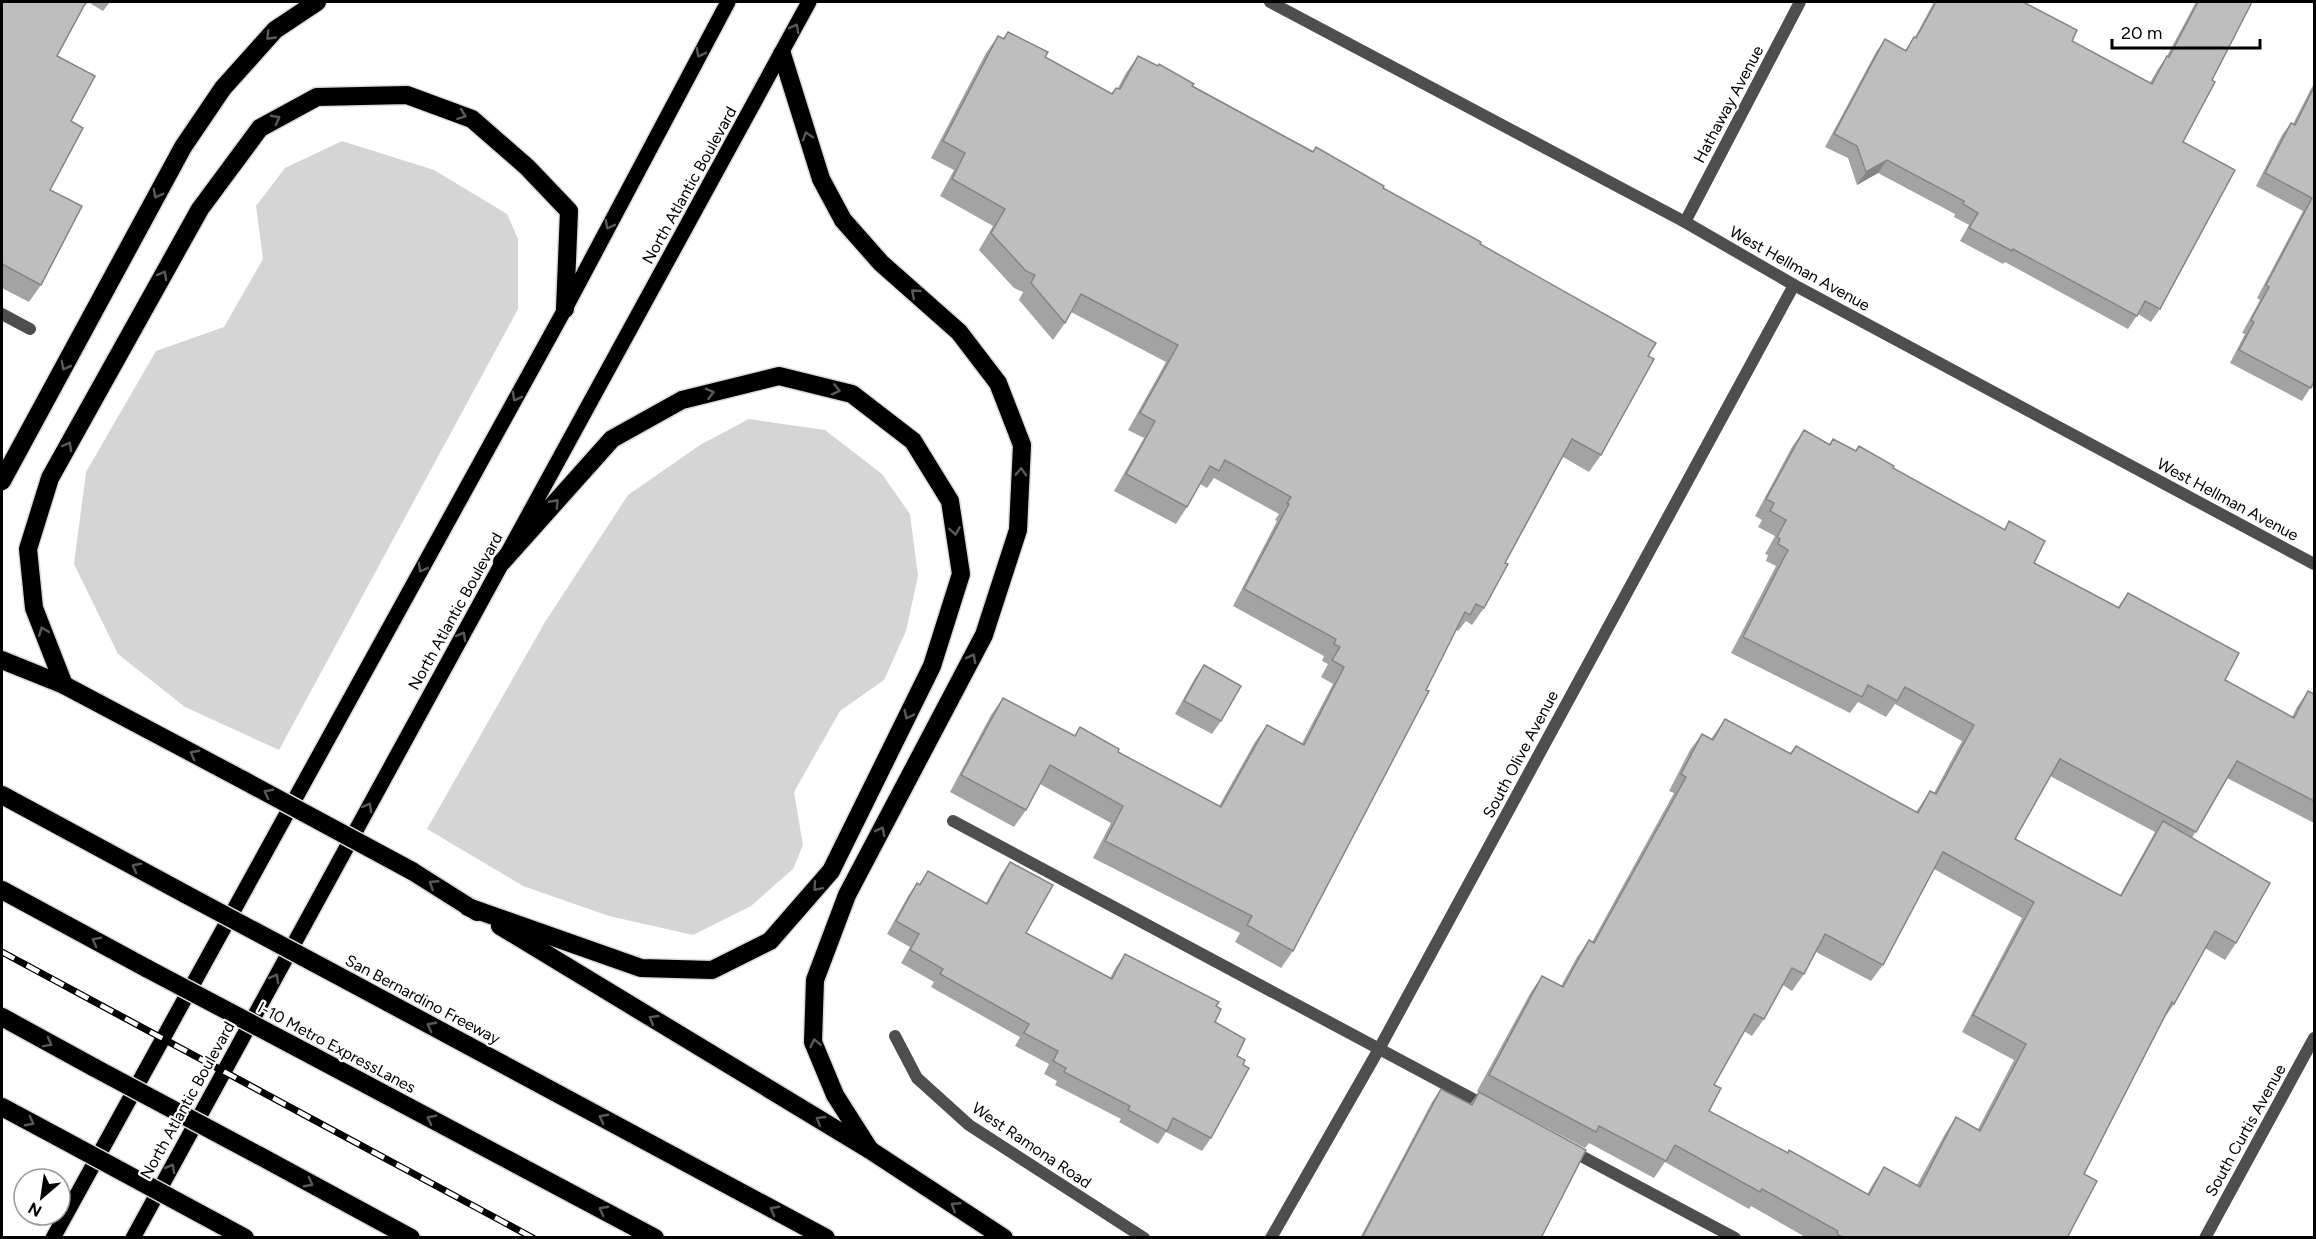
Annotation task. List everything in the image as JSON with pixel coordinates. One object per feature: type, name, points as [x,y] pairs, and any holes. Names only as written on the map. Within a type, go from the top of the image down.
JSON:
[{"type":"highway","points":[[2,481],[183,147],[223,88],[275,30],[317,2]]},
{"type":"highway","points":[[782,54],[821,179],[843,220],[881,263],[959,332],[998,383],[1022,445],[1018,530],[984,635],[847,895],[815,980],[813,1042],[835,1095],[870,1150]]},
{"type":"highway","points":[[64,686],[34,608],[28,549],[50,478],[200,209],[260,128],[317,97],[408,95],[472,119],[527,167],[568,211],[565,309]]},
{"type":"highway","points":[[468,907],[641,968],[712,970],[770,940],[831,871],[932,666],[961,574],[950,501],[913,441],[852,394],[779,376],[682,400],[612,439],[502,562]]},
{"type":"highway","points":[[2,660],[64,686],[412,871],[870,1150],[1004,1238]]},
{"type":"highway","name":"San Bernardino Freeway","points":[[2,795],[826,1238]]},
{"type":"highway","name":"I-10 Metro ExpressLanes","points":[[2,890],[655,1238]]},
{"type":"highway","points":[[2,1017],[411,1238]]},
{"type":"highway","points":[[2,1107],[245,1238]]},
{"type":"main road","points":[[53,1238],[565,309],[728,2]]},
{"type":"main road","name":"North Atlantic Boulevard","points":[[133,1238],[809,2]]},
{"type":"street","name":"West Hellman Avenue","points":[[1270,2],[1684,222],[1794,285],[2314,564]]},
{"type":"street","name":"Hathaway Avenue","points":[[1684,222],[1800,2]]},
{"type":"street","name":"South Olive Avenue","points":[[1270,1238],[1379,1049],[1794,285]]},
{"type":"street","points":[[2,314],[30,329]]},
{"type":"street","points":[[953,820],[1494,1110]]},
{"type":"street","name":"West Ramona Road","points":[[895,1036],[917,1078],[969,1125],[1144,1238]]},
{"type":"street","name":"South Curtis Avenue","points":[[2205,1238],[2314,1038]]},
{"type":"street","points":[[1557,1143],[1735,1238]]},
{"type":"shaded area","points":[[342,141],[434,170],[507,214],[518,239],[518,309],[279,750],[185,707],[118,654],[74,564],[86,472],[156,351],[224,327],[263,259],[256,206],[285,168]]},
{"type":"shaded area","points":[[749,419],[825,430],[882,474],[910,514],[918,576],[906,631],[884,680],[840,711],[794,792],[803,845],[793,869],[751,906],[693,935],[609,916],[523,886],[427,829],[545,622],[628,495],[700,445]]},
{"type":"building","points":[[2,2],[86,2],[57,56],[95,76],[71,121],[83,128],[50,190],[82,206],[41,285],[2,264]]},
{"type":"building","points":[[1936,2],[2023,2],[2077,30],[2072,41],[2152,84],[2198,2],[2252,2],[2212,80],[2215,82],[2183,142],[2235,170],[2160,309],[2145,301],[2137,316],[2013,249],[2012,251],[1969,228],[1978,213],[1963,204],[1964,201],[1887,160],[1866,172],[1857,146],[1834,134],[1885,39],[1906,51]]},
{"type":"building","points":[[1008,32],[1048,52],[1045,57],[1112,94],[1116,88],[1120,89],[1138,56],[1158,66],[1159,64],[1194,84],[1192,86],[1313,152],[1316,147],[1384,186],[1383,188],[1481,242],[1480,244],[1656,343],[1648,356],[1654,359],[1601,455],[1572,439],[1505,563],[1508,564],[1484,608],[1476,604],[1470,615],[1465,612],[1426,690],[1429,691],[1293,951],[1247,925],[1252,916],[1105,841],[1123,806],[1050,765],[1026,810],[961,775],[1003,698],[1075,736],[1080,727],[1119,749],[1118,752],[1221,807],[1267,725],[1304,745],[1344,667],[1332,660],[1340,647],[1334,644],[1336,639],[1244,589],[1291,497],[1225,460],[1219,471],[1210,466],[1187,507],[1126,474],[1155,421],[1140,413],[1178,345],[1081,294],[1065,323],[1031,283],[1035,275],[1026,271],[991,233],[1005,209],[952,179],[965,153],[943,141],[998,36],[1004,39]]},
{"type":"building","points":[[2314,87],[2314,381],[2311,388],[2239,350],[2254,322],[2251,320],[2269,287],[2266,285],[2312,198],[2265,173],[2291,123],[2295,125]]},
{"type":"building","points":[[1804,430],[1830,445],[1833,439],[1856,451],[1859,446],[1894,466],[1893,468],[2005,530],[2009,521],[2045,541],[2034,563],[2119,608],[2128,593],[2239,653],[2225,680],[2294,718],[2308,691],[2314,694],[2314,801],[2237,761],[2196,832],[2060,759],[2015,839],[2121,896],[2163,821],[2270,883],[2236,943],[2215,931],[2174,1004],[2172,1002],[2084,1174],[2097,1181],[2067,1238],[1844,1238],[1837,1234],[1838,1231],[1762,1189],[1760,1192],[1675,1145],[1666,1161],[1599,1126],[1596,1132],[1489,1075],[1542,976],[1563,987],[1589,940],[1594,943],[1686,777],[1681,774],[1702,734],[1713,740],[1725,719],[1791,754],[1796,746],[1918,813],[1930,791],[1936,794],[1974,725],[1905,687],[1897,701],[1868,685],[1862,697],[1743,637],[1788,550],[1778,544],[1780,539],[1777,537],[1786,520],[1770,511],[1774,503],[1766,499]],"holes":[[[1943,852],[2034,902],[1973,1015],[2026,1044],[1980,1131],[1956,1117],[1920,1187],[1884,1167],[1869,1195],[1789,1150],[1788,1153],[1709,1111],[1721,1088],[1714,1085],[1754,1014],[1764,1019],[1792,968],[1804,974],[1825,934],[1883,965]]]},
{"type":"building","points":[[1204,665],[1241,686],[1221,721],[1184,701]]},
{"type":"building","points":[[1010,862],[1053,885],[1026,933],[1112,979],[1125,954],[1219,1002],[1216,1006],[1221,1009],[1215,1022],[1245,1039],[1237,1056],[1245,1060],[1243,1065],[1249,1068],[1211,1138],[1173,1118],[1167,1131],[1128,1110],[1130,1106],[1064,1072],[1066,1068],[1053,1061],[1058,1051],[1024,1033],[1029,1024],[940,974],[943,969],[910,950],[919,934],[896,921],[917,883],[920,885],[928,871],[987,904]]},
{"type":"building","points":[[1441,1089],[1472,1105],[1479,1092],[1586,1150],[1541,1238],[1362,1238]]},
{"type":"railway","points":[[2,952],[533,1238]]}]
